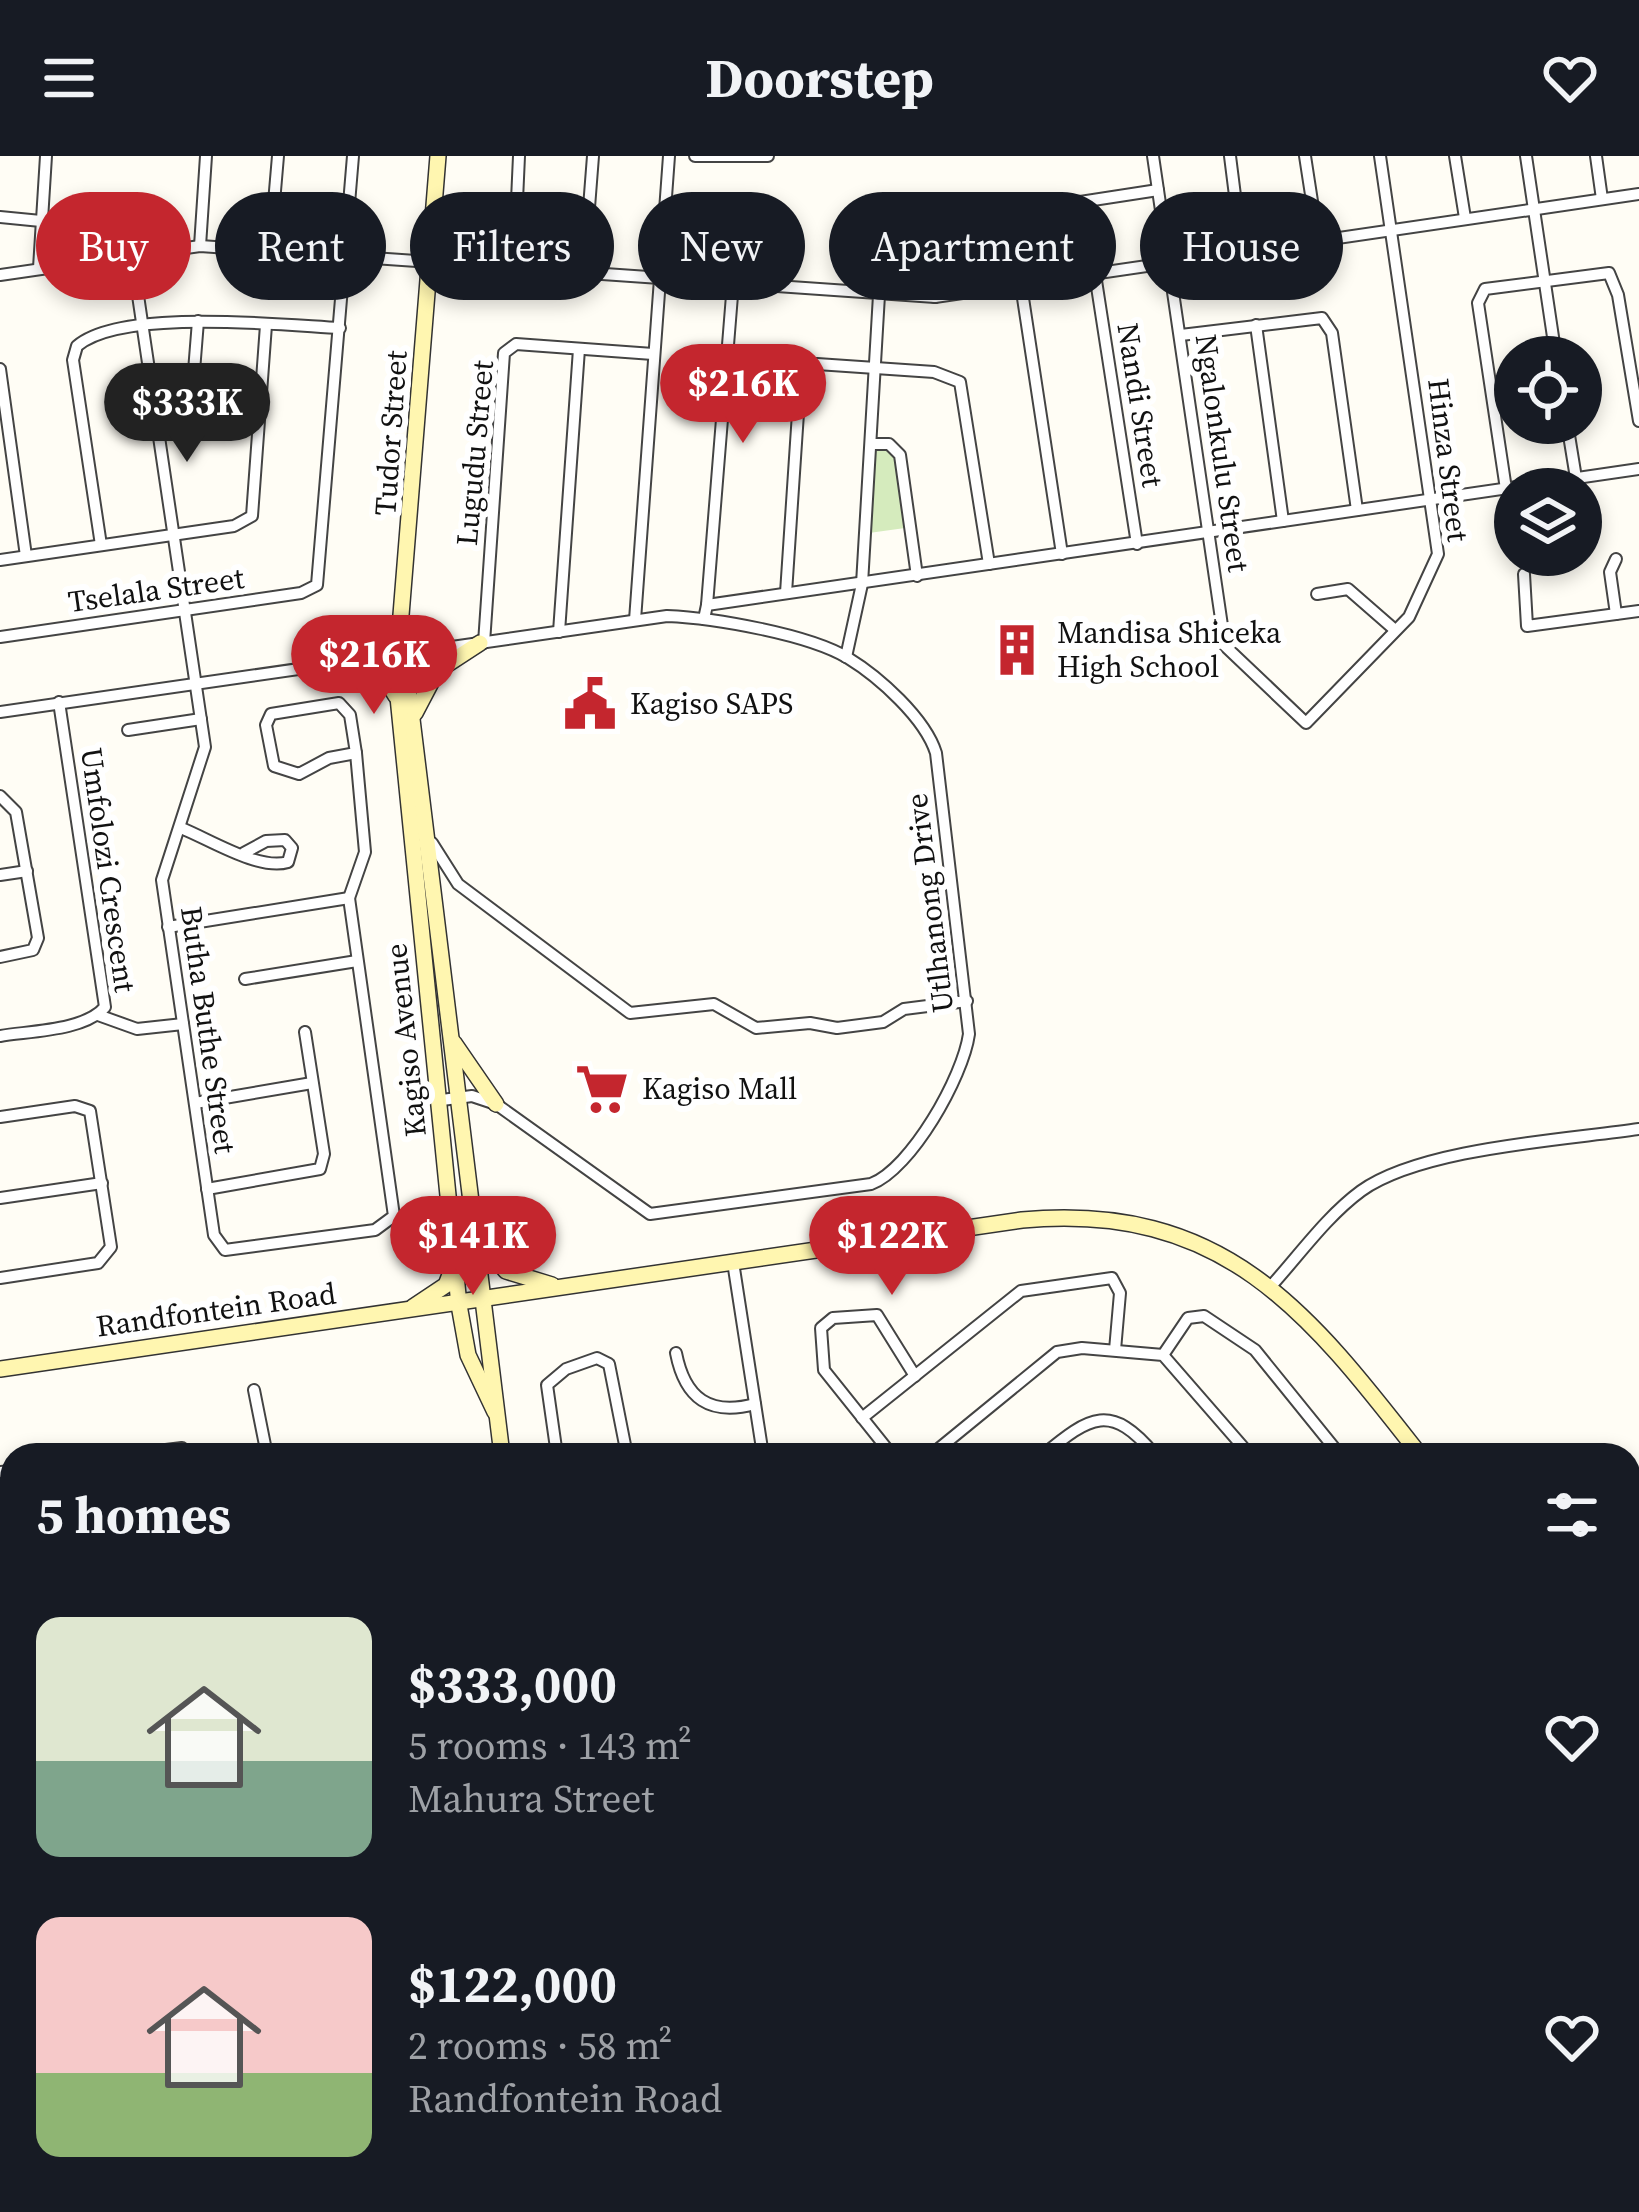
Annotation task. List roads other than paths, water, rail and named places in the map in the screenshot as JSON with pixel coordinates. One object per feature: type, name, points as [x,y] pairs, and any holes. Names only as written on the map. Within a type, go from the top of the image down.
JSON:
[{"type":"street","points":[[43,192],[46,156]]},
{"type":"street","points":[[200,246],[206,156]]},
{"type":"street","points":[[275,192],[278,156]]},
{"type":"street","points":[[350,192],[353,156]]},
{"type":"street","name":"Tudor Street","points":[[436,192],[438,156]]},
{"type":"street","points":[[517,192],[519,156]]},
{"type":"street","points":[[590,192],[592,156]]},
{"type":"street","points":[[666,192],[669,156]]},
{"type":"street","points":[[695,156],[768,156]]},
{"type":"street","name":"Ngalonkulu Street","points":[[1154,156],[1158,190]]},
{"type":"street","points":[[1230,156],[1235,192]]},
{"type":"street","points":[[1305,156],[1311,192]]},
{"type":"street","name":"Hinza Street","points":[[1306,723],[1418,603],[1438,554],[1380,156]]},
{"type":"street","points":[[1455,156],[1465,218]]},
{"type":"street","points":[[1526,156],[1553,336]]},
{"type":"street","points":[[1596,156],[1602,199]]},
{"type":"street","points":[[1116,196],[1158,190]]},
{"type":"street","points":[[1343,237],[1639,194]]},
{"type":"street","points":[[0,217],[36,221]]},
{"type":"street","points":[[191,247],[215,247]]},
{"type":"street","points":[[0,274],[36,268]]},
{"type":"street","points":[[1503,468],[1478,303],[1484,290],[1598,270],[1614,279],[1639,421]]},
{"type":"street","name":"Butha Buthe Street","points":[[139,300],[204,756],[162,880],[207,1190],[220,1246],[230,1251],[328,1238],[389,1223],[394,1208],[357,961]]},
{"type":"street","points":[[101,544],[73,354],[96,335],[198,321],[340,328],[342,300]]},
{"type":"street","name":"Tudor Street","points":[[400,651],[428,300]]},
{"type":"street","points":[[635,620],[656,300]]},
{"type":"street","points":[[705,612],[732,300]]},
{"type":"street","points":[[846,657],[862,584],[879,300]]},
{"type":"street","points":[[1023,300],[1062,554]]},
{"type":"street","name":"Nandi Street","points":[[1099,300],[1137,544]]},
{"type":"street","name":"Ngalonkulu Street","points":[[1176,300],[1225,646],[1306,723]]},
{"type":"street","points":[[1181,335],[1316,317],[1329,326],[1357,510]]},
{"type":"street","points":[[158,436],[178,432],[190,421],[198,321]]},
{"type":"street","points":[[0,560],[234,526],[252,516],[266,325]]},
{"type":"street","points":[[1256,325],[1282,521]]},
{"type":"street","name":"Tselala Street","points":[[0,637],[301,593],[317,585],[340,328]]},
{"type":"street","name":"Lugudu Street","points":[[482,643],[503,359],[516,344],[579,349]]},
{"type":"street","points":[[559,632],[579,349],[653,353]]},
{"type":"street","points":[[786,593],[802,375],[817,364],[954,377],[964,396],[989,564]]},
{"type":"street","points":[[0,369],[26,556]]},
{"type":"street","points":[[871,444],[889,444],[900,455],[917,576]]},
{"type":"street","name":"Utlhanong Drive","points":[[1602,474],[1639,469]]},
{"type":"street","name":"Utlhanong Drive","points":[[0,712],[400,651],[705,612],[786,593],[1494,491]]},
{"type":"street","points":[[1616,559],[1610,572],[1616,614]]},
{"type":"street","points":[[1525,576],[1527,626],[1639,611]]},
{"type":"street","points":[[1317,594],[1348,589],[1395,630]]},
{"type":"street","name":"Utlhanong Drive","points":[[450,1098],[496,1103],[650,1214],[871,1184],[901,1164],[956,1077],[967,1046],[967,1001],[933,742],[846,657],[705,612]]},
{"type":"street","points":[[413,718],[437,670],[482,643]]},
{"type":"street","name":"Kagiso Avenue","points":[[400,651],[398,699],[500,1443]]},
{"type":"street","name":"Kagiso Avenue","points":[[400,651],[413,718],[450,1034],[459,1306],[469,1355],[495,1412]]},
{"type":"street","points":[[359,660],[380,670],[398,699]]},
{"type":"street","name":"Umfolozi Crescent","points":[[0,1036],[98,1015],[105,1007],[59,702]]},
{"type":"street","points":[[252,994],[247,979],[357,961],[349,898],[365,852],[356,753],[350,715],[339,703],[277,710],[266,721],[272,764],[288,773],[356,753]]},
{"type":"street","points":[[128,730],[201,719]]},
{"type":"street","points":[[0,796],[16,812],[37,944],[28,952],[0,957]]},
{"type":"street","points":[[425,826],[441,865],[464,889],[630,1013],[714,1004],[756,1028],[810,1023],[837,1028],[883,1022],[904,1010],[967,1001]]},
{"type":"street","points":[[181,828],[244,853]]},
{"type":"street","points":[[0,875],[27,871]]},
{"type":"street","points":[[168,927],[349,898]]},
{"type":"street","points":[[98,1015],[137,1029],[183,1024]]},
{"type":"street","points":[[207,1190],[320,1169],[324,1154],[305,1032]]},
{"type":"street","points":[[450,1034],[496,1103]]},
{"type":"street","points":[[195,1103],[312,1083]]},
{"type":"street","points":[[0,1117],[86,1108],[92,1116],[111,1247],[106,1258],[0,1278]]},
{"type":"street","points":[[1272,1285],[1347,1202],[1383,1178],[1434,1162],[1639,1130]]},
{"type":"street","points":[[0,1198],[102,1183]]},
{"type":"street","name":"Randfontein Road","points":[[0,1369],[1072,1217],[1171,1231],[1233,1259],[1272,1285],[1301,1311],[1410,1443]]},
{"type":"street","points":[[472,1222],[487,1255],[506,1271],[531,1283],[570,1287]]},
{"type":"street","points":[[408,1311],[446,1285],[454,1254]]},
{"type":"street","points":[[734,1262],[761,1443]]},
{"type":"street","points":[[862,1418],[1027,1288],[1106,1276],[1120,1287],[1115,1350]]},
{"type":"street","points":[[485,1340],[494,1312],[516,1296]]},
{"type":"street","points":[[408,1311],[451,1319],[469,1355]]},
{"type":"street","points":[[882,1443],[824,1370],[820,1334],[828,1320],[877,1315],[915,1376]]},
{"type":"street","points":[[962,1315],[972,1329]]},
{"type":"street","points":[[1163,1355],[1188,1318],[1204,1316],[1255,1350],[1330,1443]]},
{"type":"street","points":[[946,1443],[1057,1352],[1115,1350],[1163,1355],[1240,1443]]},
{"type":"street","points":[[676,1353],[683,1382],[703,1402],[720,1409],[755,1404]]},
{"type":"street","points":[[555,1443],[547,1385],[566,1369],[597,1358],[609,1364],[625,1443]]},
{"type":"street","points":[[254,1390],[265,1443]]},
{"type":"street","points":[[1058,1443],[1086,1422],[1114,1421],[1136,1432],[1145,1443]]},
{"type":"place","name":"Mandisa Shiceka High School","points":[[1017,650]]},
{"type":"place","name":"Kagiso SAPS","points":[[590,704]]},
{"type":"place","name":"Kagiso Mall","points":[[602,1089]]}]
